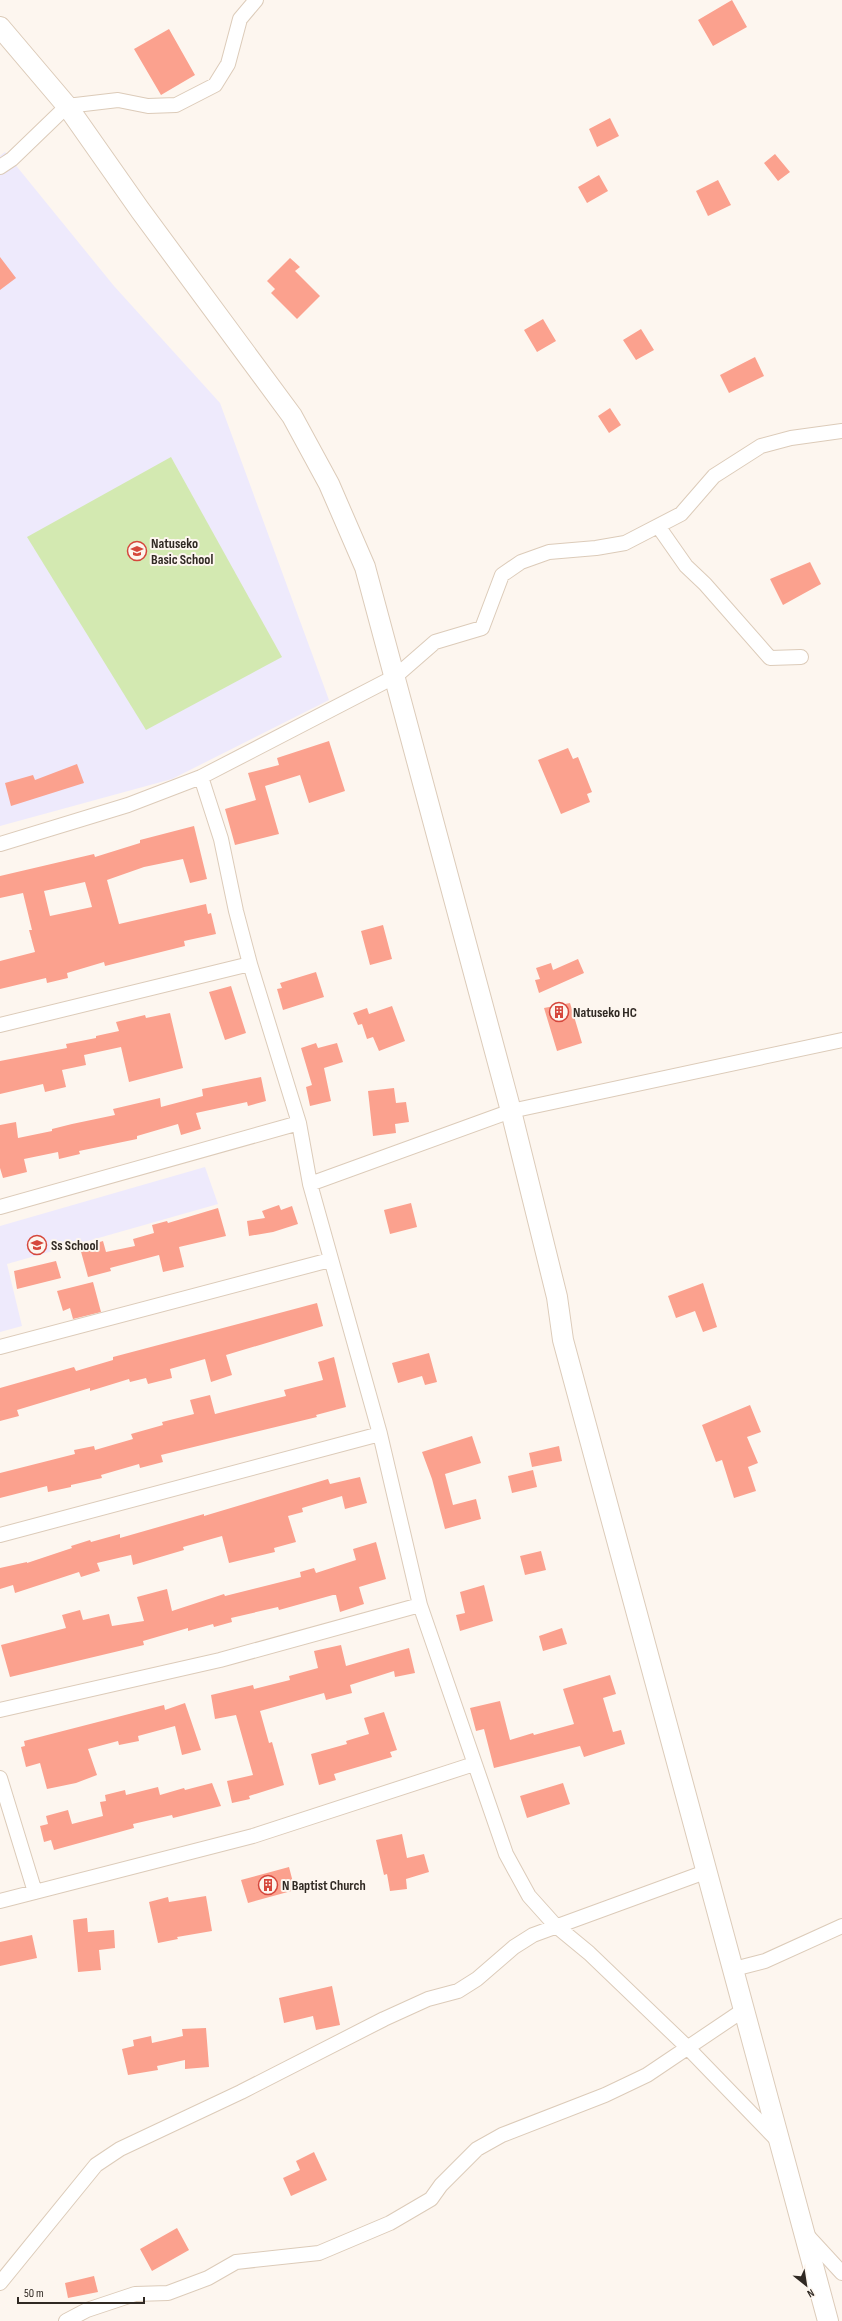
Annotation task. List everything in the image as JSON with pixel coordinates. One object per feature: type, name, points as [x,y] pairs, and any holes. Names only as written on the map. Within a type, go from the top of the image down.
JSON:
[{"type":"street","points":[[0,167],[12,158],[67,106],[118,100],[148,106],[176,105],[215,85],[228,64],[240,19],[256,0]]},
{"type":"street","points":[[0,27],[67,106],[140,210],[292,416],[329,484],[366,567],[511,1111],[557,1297],[563,1340],[708,1871],[828,2321]]},
{"type":"street","points":[[0,844],[128,805],[202,777],[396,676],[435,642],[482,628],[502,575],[521,562],[549,552],[596,548],[625,543],[681,514],[714,476],[762,446],[791,438],[842,431]]},
{"type":"street","points":[[658,526],[686,566],[705,584],[770,658],[801,657]]},
{"type":"street","points":[[202,777],[221,839],[236,911],[250,964],[299,1123],[310,1184],[330,1260],[380,1434],[420,1605],[506,1854],[529,1896],[555,1925],[594,1958],[687,2047],[781,2144]]},
{"type":"street","points":[[0,1026],[250,964]]},
{"type":"street","points":[[310,1184],[511,1111],[842,1040]]},
{"type":"street","points":[[0,1206],[299,1123]]},
{"type":"street","points":[[0,1347],[330,1260]]},
{"type":"street","points":[[0,1535],[380,1434]]},
{"type":"street","points":[[0,1710],[220,1660],[420,1605]]},
{"type":"street","points":[[0,1901],[253,1836],[474,1764]]},
{"type":"street","points":[[0,1778],[35,1892]]},
{"type":"street","points":[[0,2283],[96,2166],[120,2149],[240,2092],[384,2019],[428,1999],[458,1990],[478,1978],[514,1947],[533,1935],[555,1925],[708,1871]]},
{"type":"street","points":[[734,1969],[765,1961],[842,1926]]},
{"type":"street","points":[[66,2321],[87,2310],[135,2294],[168,2293],[208,2278],[236,2262],[318,2253],[390,2224],[431,2200],[441,2185],[477,2149],[502,2135],[605,2095],[647,2074],[745,2009]]},
{"type":"street","points":[[804,2231],[842,2274]]},
{"type":"shaded area","name":"Natuseko Basic School","points":[[5,152],[114,286],[220,403],[329,700],[172,779],[0,826],[0,156]]},
{"type":"shaded area","name":"Ss School","points":[[205,1167],[218,1204],[7,1264],[22,1326],[0,1332],[0,1226]]},
{"type":"green space","points":[[171,457],[282,657],[146,730],[27,537]]},
{"type":"building","points":[[732,0],[747,27],[713,46],[698,20]]},
{"type":"building","points":[[169,29],[195,75],[161,95],[134,49]]},
{"type":"building","points":[[610,118],[619,136],[597,147],[589,129]]},
{"type":"building","points":[[775,154],[790,172],[778,181],[764,163]]},
{"type":"building","points":[[599,175],[608,191],[587,203],[578,187]]},
{"type":"building","points":[[718,180],[731,205],[708,216],[696,191]]},
{"type":"building","points":[[0,257],[16,278],[0,290]]},
{"type":"building","points":[[290,258],[300,267],[295,271],[320,296],[297,319],[271,293],[275,289],[267,281]]},
{"type":"building","points":[[543,319],[556,341],[537,352],[524,330]]},
{"type":"building","points":[[641,329],[654,350],[636,360],[623,340]]},
{"type":"building","points":[[755,357],[764,376],[729,393],[720,375]]},
{"type":"building","points":[[610,408],[621,425],[609,433],[598,416]]},
{"type":"building","points":[[810,562],[821,584],[783,605],[770,579]]},
{"type":"building","points":[[329,741],[345,791],[309,803],[300,775],[265,786],[279,834],[235,845],[225,809],[256,800],[248,773],[279,765],[277,758]]},
{"type":"building","points":[[568,748],[573,759],[578,757],[592,792],[587,794],[590,802],[561,814],[538,760]]},
{"type":"building","points":[[77,764],[84,783],[11,806],[5,783],[33,775],[35,780]]},
{"type":"building","points":[[194,826],[207,879],[190,883],[183,859],[144,867],[107,880],[119,924],[206,904],[208,914],[211,913],[216,934],[184,941],[185,946],[105,966],[104,962],[67,973],[68,978],[47,983],[46,978],[0,989],[0,961],[35,952],[29,930],[32,930],[23,893],[0,898],[0,876],[94,854],[95,857],[140,843],[140,840]],"holes":[[[85,882],[92,907],[50,916],[44,891]]]},
{"type":"building","points":[[383,925],[392,959],[370,965],[361,931]]},
{"type":"building","points":[[578,959],[584,973],[539,993],[535,980],[540,979],[536,968],[551,963],[553,970]]},
{"type":"building","points":[[316,972],[324,997],[283,1010],[277,989],[282,988],[280,983]]},
{"type":"building","points":[[231,986],[246,1033],[225,1040],[209,992]]},
{"type":"building","points":[[570,1003],[582,1043],[557,1051],[544,1008]]},
{"type":"building","points":[[392,1006],[405,1041],[379,1051],[373,1037],[367,1039],[362,1024],[358,1025],[353,1013],[367,1008],[369,1014]]},
{"type":"building","points":[[170,1013],[183,1068],[129,1082],[121,1047],[84,1055],[86,1065],[62,1070],[66,1087],[45,1092],[43,1084],[0,1094],[0,1061],[67,1048],[66,1044],[96,1038],[96,1036],[119,1031],[116,1022],[145,1015],[146,1018]]},
{"type":"building","points":[[316,1043],[318,1048],[337,1043],[343,1062],[324,1068],[331,1101],[310,1106],[306,1087],[312,1085],[301,1048]]},
{"type":"building","points":[[261,1077],[266,1101],[248,1106],[247,1102],[196,1113],[201,1129],[181,1135],[178,1124],[137,1136],[137,1139],[79,1151],[80,1154],[59,1159],[58,1152],[24,1159],[27,1172],[3,1178],[0,1168],[0,1125],[16,1122],[18,1138],[115,1115],[113,1109],[160,1098],[161,1107],[203,1096],[202,1089]]},
{"type":"building","points":[[394,1088],[396,1103],[406,1102],[409,1122],[395,1124],[396,1133],[373,1136],[368,1091]]},
{"type":"building","points":[[411,1203],[417,1227],[390,1234],[384,1210]]},
{"type":"building","points":[[279,1205],[281,1210],[292,1206],[298,1224],[273,1232],[249,1236],[247,1221],[265,1218],[262,1211]]},
{"type":"building","points":[[218,1208],[226,1236],[179,1247],[184,1267],[163,1272],[159,1255],[110,1268],[111,1271],[88,1277],[80,1248],[103,1241],[106,1252],[135,1246],[133,1239],[154,1233],[152,1225],[167,1221],[168,1223]]},
{"type":"building","points":[[56,1261],[61,1278],[17,1289],[14,1271]]},
{"type":"building","points":[[93,1282],[101,1312],[73,1319],[70,1308],[63,1311],[57,1291]]},
{"type":"building","points":[[703,1283],[717,1327],[703,1332],[695,1311],[676,1318],[668,1296]]},
{"type":"building","points":[[317,1303],[323,1326],[226,1355],[232,1375],[211,1382],[205,1359],[170,1369],[172,1378],[148,1384],[146,1378],[130,1382],[129,1379],[90,1391],[90,1388],[17,1410],[19,1416],[0,1421],[0,1388],[74,1367],[76,1371],[113,1360],[113,1357]]},
{"type":"building","points":[[429,1353],[437,1382],[425,1385],[422,1376],[398,1383],[392,1363]]},
{"type":"building","points":[[334,1357],[346,1407],[316,1415],[317,1417],[161,1455],[163,1462],[140,1468],[139,1464],[101,1475],[102,1478],[71,1485],[71,1487],[48,1492],[47,1486],[0,1498],[0,1473],[75,1454],[74,1450],[94,1446],[95,1450],[133,1439],[131,1434],[163,1425],[162,1422],[194,1414],[190,1400],[210,1395],[215,1414],[286,1396],[284,1390],[323,1380],[318,1362]]},
{"type":"building","points":[[750,1405],[761,1432],[747,1437],[758,1463],[748,1467],[756,1491],[734,1498],[722,1460],[716,1462],[702,1425]]},
{"type":"building","points":[[472,1436],[481,1463],[445,1474],[453,1505],[476,1499],[481,1519],[445,1529],[432,1479],[422,1452]]},
{"type":"building","points":[[559,1446],[562,1461],[532,1467],[529,1453]]},
{"type":"building","points":[[533,1470],[537,1487],[512,1493],[508,1476]]},
{"type":"building","points":[[360,1477],[367,1503],[345,1509],[342,1496],[302,1508],[303,1512],[288,1516],[296,1542],[274,1548],[275,1552],[229,1563],[222,1536],[183,1547],[184,1550],[133,1565],[131,1555],[97,1563],[100,1571],[81,1577],[79,1572],[15,1593],[13,1585],[0,1589],[0,1568],[27,1563],[72,1548],[71,1546],[90,1540],[91,1542],[120,1534],[120,1538],[204,1514],[204,1516],[328,1479],[330,1484]]},
{"type":"building","points":[[376,1542],[386,1579],[359,1587],[364,1604],[340,1612],[336,1595],[333,1595],[279,1610],[278,1607],[231,1618],[232,1622],[214,1627],[213,1624],[188,1631],[188,1628],[143,1641],[144,1645],[10,1677],[1,1645],[66,1628],[62,1615],[80,1610],[83,1620],[109,1614],[112,1626],[144,1621],[137,1597],[167,1589],[172,1611],[224,1594],[225,1596],[301,1577],[300,1572],[314,1568],[316,1573],[356,1560],[353,1549]]},
{"type":"building","points":[[541,1551],[546,1570],[525,1575],[520,1556]]},
{"type":"building","points":[[484,1585],[493,1621],[460,1631],[456,1615],[465,1613],[460,1592]]},
{"type":"building","points":[[562,1628],[567,1644],[543,1651],[539,1636]]},
{"type":"building","points":[[341,1645],[346,1666],[409,1648],[415,1673],[395,1677],[394,1671],[350,1685],[352,1693],[326,1700],[324,1693],[260,1711],[269,1743],[272,1742],[284,1785],[249,1796],[250,1799],[232,1803],[227,1781],[253,1775],[236,1715],[215,1719],[211,1695],[253,1685],[254,1689],[290,1680],[289,1676],[318,1668],[314,1651]]},
{"type":"building","points":[[610,1675],[616,1694],[603,1698],[613,1732],[621,1730],[625,1744],[584,1757],[580,1746],[494,1768],[484,1729],[476,1731],[470,1708],[500,1701],[510,1740],[533,1733],[534,1735],[574,1724],[563,1689]]},
{"type":"building","points":[[185,1703],[201,1750],[182,1755],[175,1726],[138,1736],[139,1741],[119,1745],[118,1741],[88,1749],[97,1775],[76,1783],[47,1789],[40,1763],[26,1767],[21,1747],[25,1746],[24,1741],[164,1705],[165,1710]]},
{"type":"building","points":[[384,1712],[397,1750],[390,1752],[392,1757],[334,1774],[336,1780],[319,1785],[311,1754],[347,1744],[346,1741],[369,1734],[364,1718]]},
{"type":"building","points":[[212,1783],[221,1806],[173,1818],[172,1815],[133,1824],[134,1828],[54,1850],[51,1840],[44,1842],[40,1826],[48,1824],[46,1816],[68,1810],[72,1824],[103,1816],[100,1802],[106,1801],[105,1795],[125,1790],[126,1795],[158,1787],[160,1795],[184,1788],[185,1790]]},
{"type":"building","points":[[563,1783],[570,1804],[527,1818],[520,1796]]},
{"type":"building","points":[[402,1834],[407,1858],[424,1854],[429,1872],[406,1879],[407,1889],[390,1891],[387,1874],[384,1875],[376,1840]]},
{"type":"building","name":"N Baptist Church","points":[[289,1867],[295,1890],[248,1903],[241,1880]]},
{"type":"building","points":[[206,1896],[212,1931],[177,1937],[178,1939],[158,1943],[149,1902],[168,1897],[169,1902]]},
{"type":"building","points":[[87,1918],[88,1932],[114,1930],[115,1948],[99,1950],[101,1970],[78,1972],[73,1920]]},
{"type":"building","points":[[32,1935],[37,1958],[0,1966],[0,1942]]},
{"type":"building","points":[[332,1986],[340,2025],[316,2030],[313,2016],[284,2023],[279,1998]]},
{"type":"building","points":[[206,2028],[209,2067],[185,2069],[185,2060],[157,2066],[158,2070],[128,2075],[122,2049],[134,2046],[133,2040],[151,2036],[152,2043],[183,2036],[182,2029]]},
{"type":"building","points":[[314,2152],[327,2180],[291,2196],[283,2178],[300,2170],[296,2161]]},
{"type":"building","points":[[177,2228],[189,2250],[152,2271],[140,2249]]},
{"type":"building","points":[[94,2276],[98,2292],[68,2298],[65,2283]]},
{"type":"place","name":"Natuseko Basic School","points":[[137,551]]},
{"type":"place","name":"Natuseko HC","points":[[559,1012]]},
{"type":"place","name":"Ss School","points":[[37,1245]]},
{"type":"place","name":"N Baptist Church","points":[[268,1885]]}]
